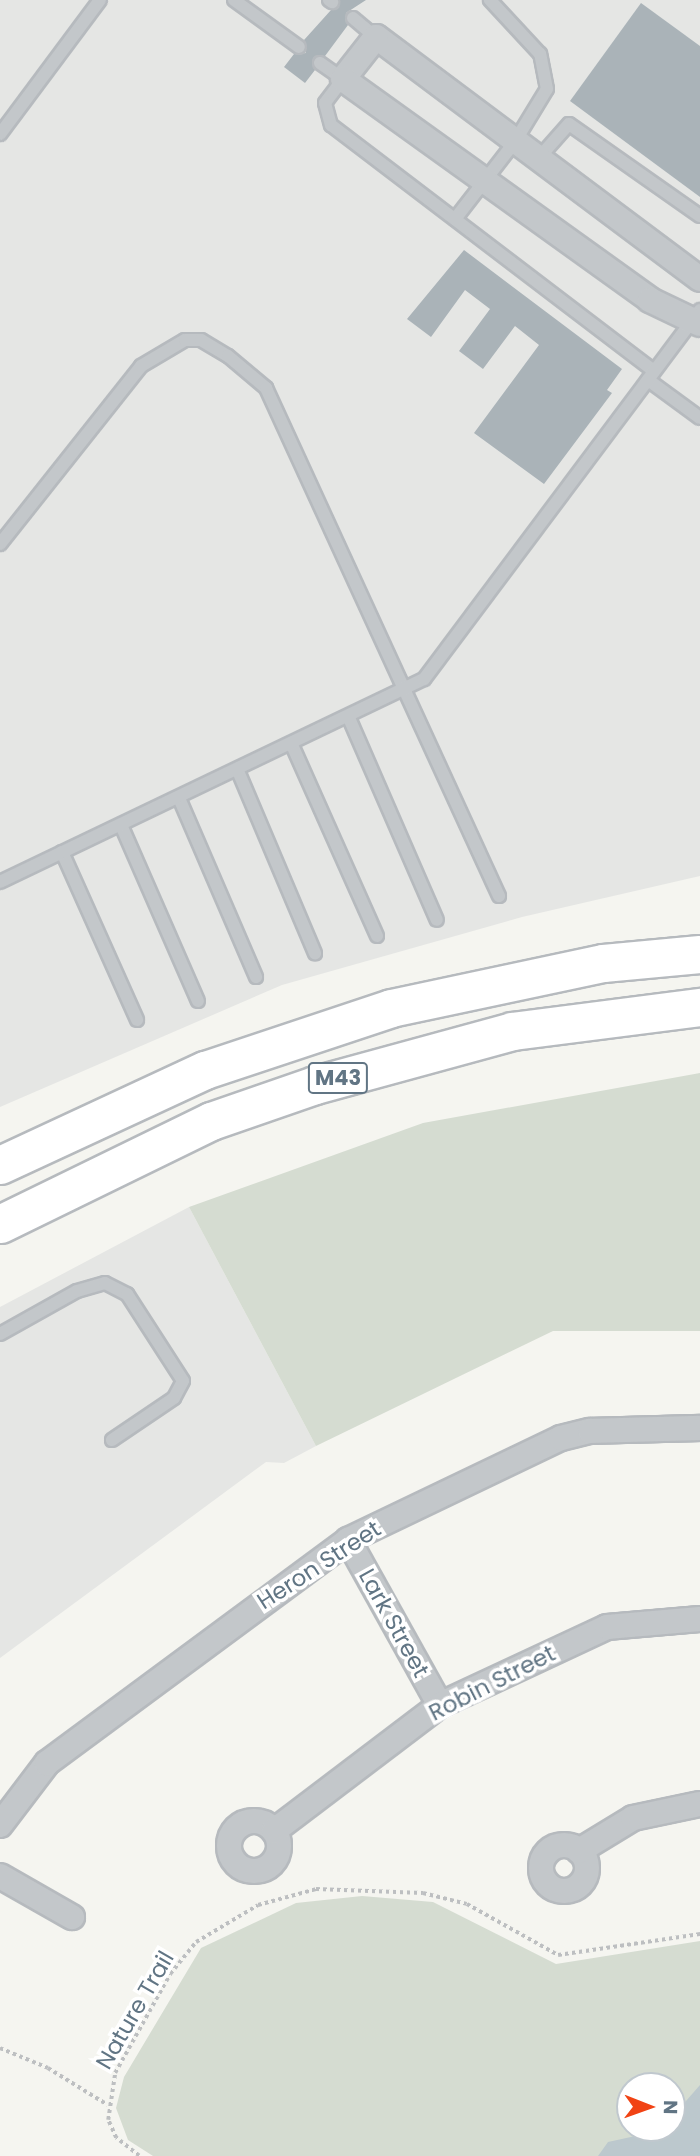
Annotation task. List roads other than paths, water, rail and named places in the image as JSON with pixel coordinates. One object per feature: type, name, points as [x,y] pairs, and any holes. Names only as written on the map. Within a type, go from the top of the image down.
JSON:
[{"type":"main road","name":"M43","points":[[0,1165],[205,1070],[391,1008],[603,963],[700,954]]},
{"type":"main road","name":"M43","points":[[0,1224],[211,1121],[315,1084],[512,1031],[700,1007]]},
{"type":"street","points":[[698,323],[484,185],[342,79],[376,37],[514,144],[700,279]]},
{"type":"street","name":"Heron Street","points":[[0,1825],[47,1763],[348,1540],[561,1438],[590,1431],[700,1428]]},
{"type":"street","name":"Lark Street","points":[[348,1540],[440,1705]]},
{"type":"street","name":"Robin Street","points":[[274,1830],[440,1705],[607,1627],[700,1619]]},
{"type":"street","points":[[579,1851],[633,1818],[700,1804]]},
{"type":"street","points":[[0,1877],[72,1917]]},
{"type":"lane","points":[[0,134],[100,0]]},
{"type":"lane","points":[[234,0],[299,47]]},
{"type":"lane","points":[[455,219],[514,144],[545,96],[547,73],[540,54],[490,0]]},
{"type":"lane","points":[[353,18],[376,37]]},
{"type":"lane","points":[[320,63],[342,79],[325,103],[325,118],[455,219],[700,418]]},
{"type":"lane","points":[[537,160],[561,128],[573,126],[700,216]]},
{"type":"lane","points":[[0,882],[407,690],[439,665],[651,376],[698,323]]},
{"type":"lane","points":[[0,544],[141,366],[170,346],[201,340],[267,388],[499,896]]},
{"type":"lane","points":[[349,718],[438,920]]},
{"type":"lane","points":[[292,745],[377,936]]},
{"type":"lane","points":[[238,771],[314,953]]},
{"type":"lane","points":[[179,798],[256,977]]},
{"type":"lane","points":[[121,825],[198,1001]]},
{"type":"lane","points":[[62,852],[137,1020]]},
{"type":"lane","points":[[0,1334],[77,1291],[105,1283],[127,1294],[183,1381],[174,1398],[112,1440]]}]
